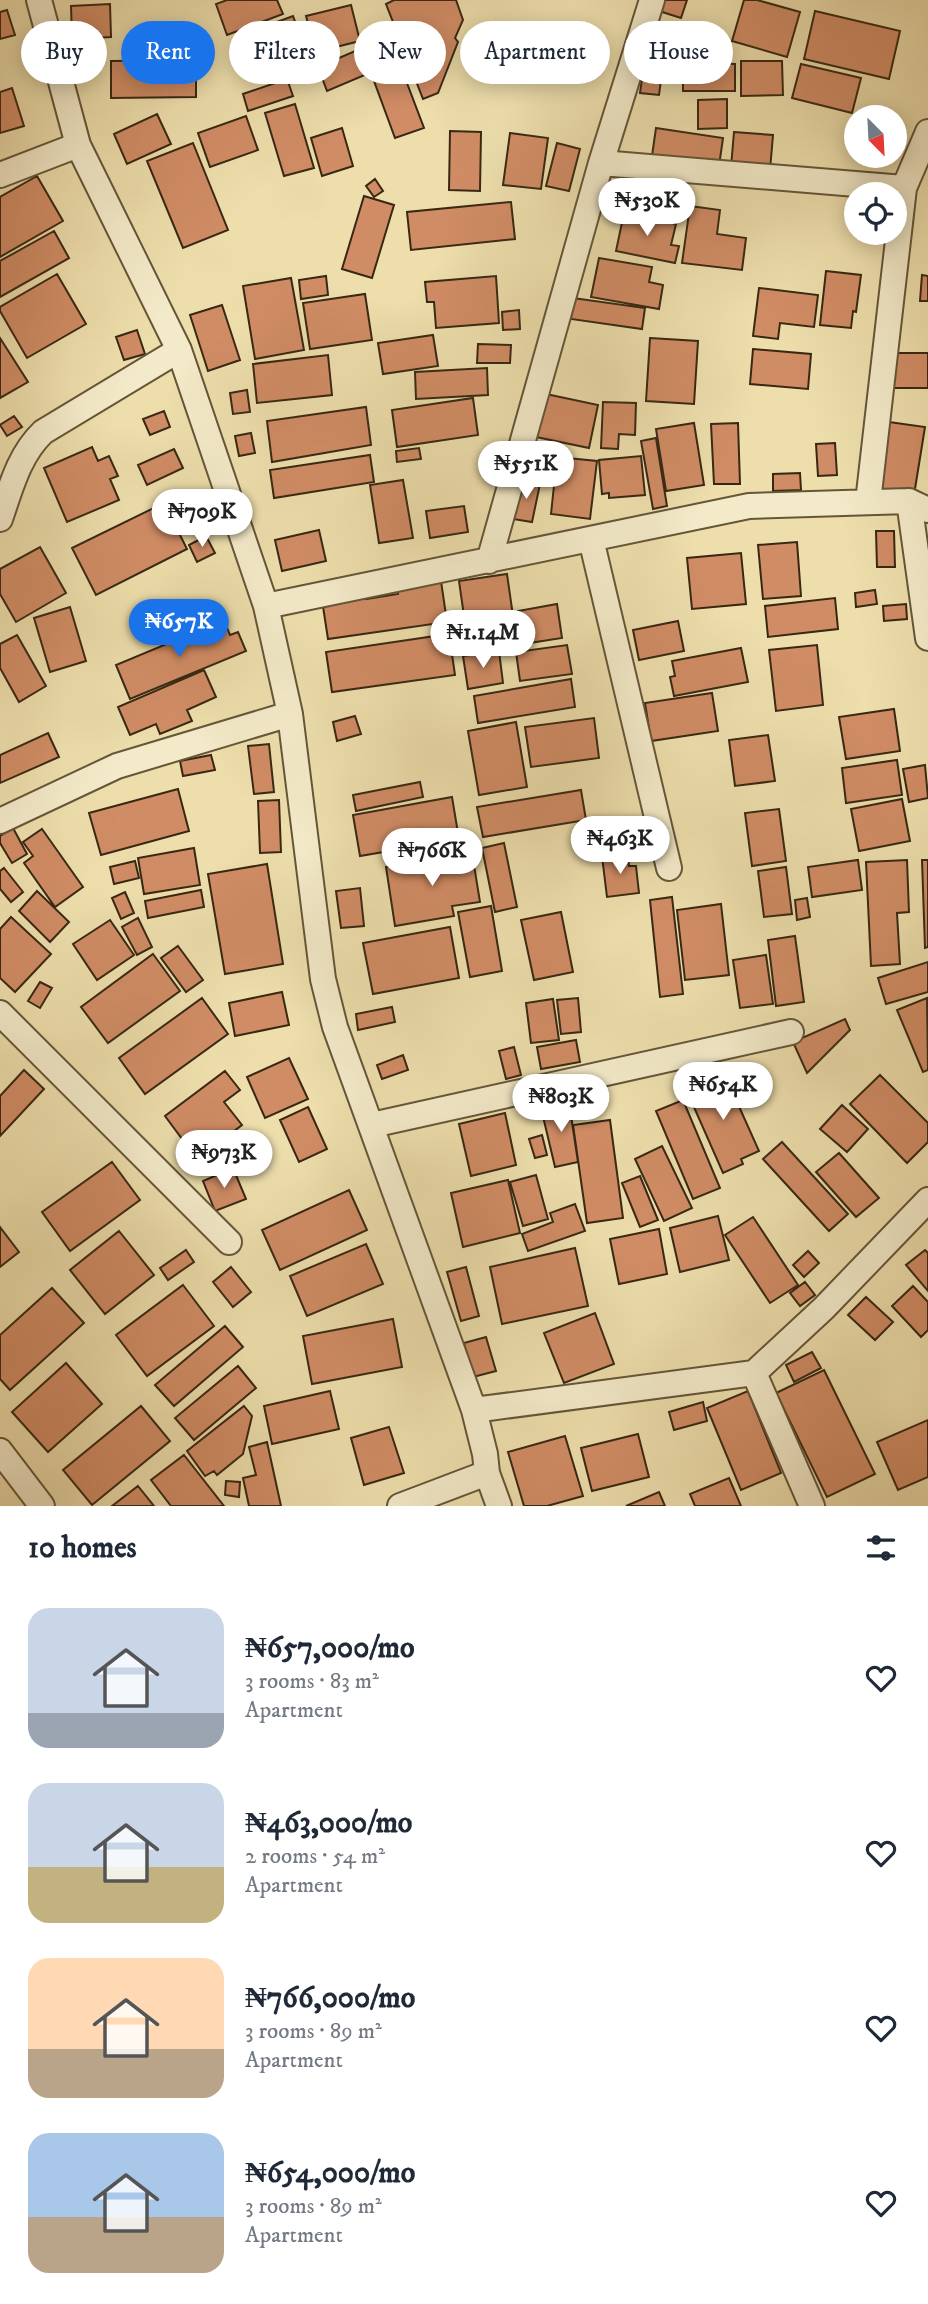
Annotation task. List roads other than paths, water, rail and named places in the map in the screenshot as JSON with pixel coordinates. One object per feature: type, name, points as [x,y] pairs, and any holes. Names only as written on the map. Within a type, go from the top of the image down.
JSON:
[{"type":"street","points":[[39,0],[78,145],[179,350],[266,606],[290,714],[323,979],[335,1027],[474,1410],[487,1473],[499,1506]]},
{"type":"street","points":[[489,561],[601,163],[652,0]]},
{"type":"street","points":[[907,182],[928,132]]},
{"type":"street","points":[[0,175],[78,145]]},
{"type":"street","points":[[601,163],[844,183]]},
{"type":"street","points":[[868,502],[897,245]]},
{"type":"street","points":[[0,519],[22,458],[43,432],[179,350]]},
{"type":"street","points":[[266,606],[749,506],[868,502],[918,506],[928,638]]},
{"type":"street","points":[[591,539],[669,868]]},
{"type":"street","points":[[0,821],[117,766],[290,714]]},
{"type":"street","points":[[0,1013],[229,1242]]},
{"type":"street","points":[[372,1125],[791,1032]]},
{"type":"street","points":[[474,1410],[754,1373],[814,1317],[928,1200]]},
{"type":"street","points":[[754,1373],[812,1506]]},
{"type":"street","points":[[0,1451],[42,1506]]},
{"type":"street","points":[[400,1506],[487,1473]]}]
